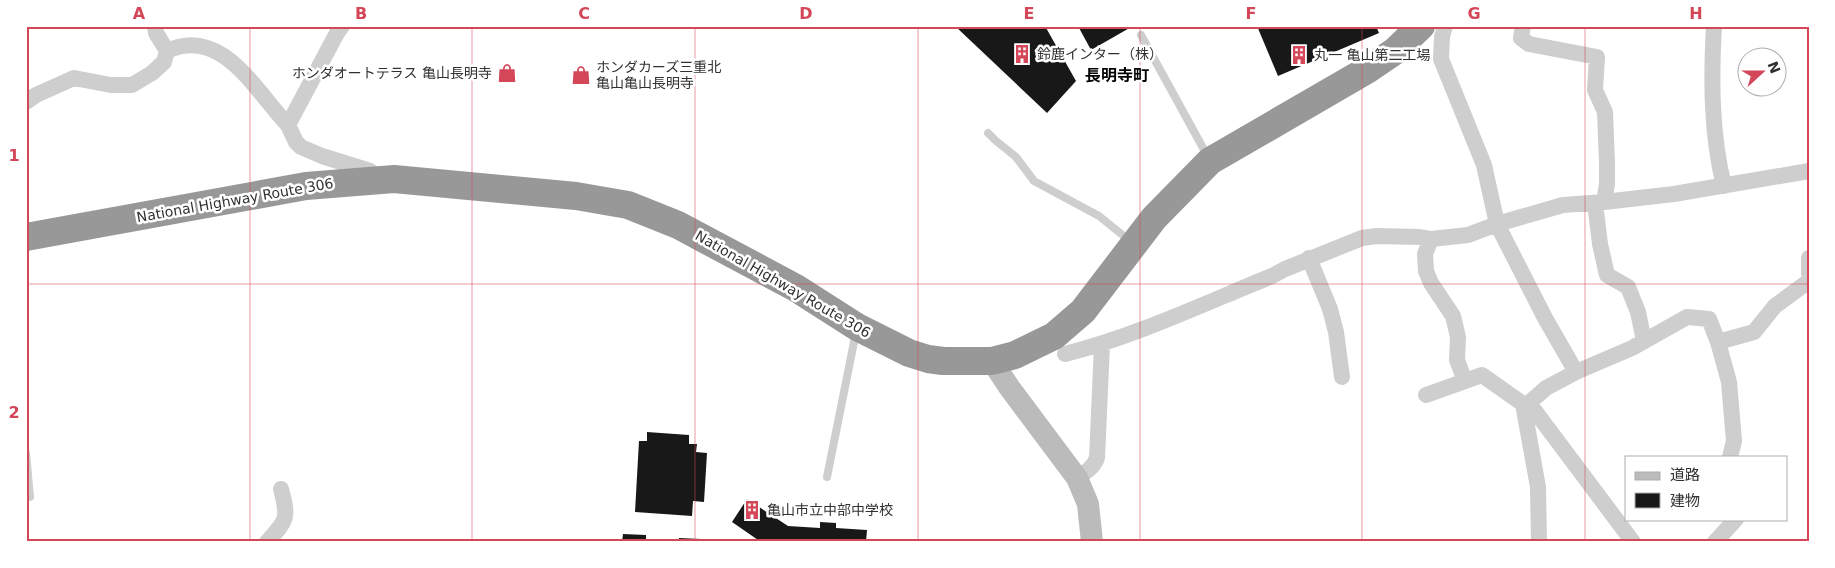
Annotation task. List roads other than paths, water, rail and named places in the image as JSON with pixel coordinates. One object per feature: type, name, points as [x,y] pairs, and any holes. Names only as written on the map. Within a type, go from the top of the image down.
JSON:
[{"type":"highway","name":"National Highway Route 306","points":[[26,237],[306,186],[378,180],[404,180],[576,196],[628,205],[687,229],[796,288],[857,327],[909,353],[928,360],[992,361],[1015,355],[1054,336],[1083,311],[1171,199],[1210,161],[1367,70],[1394,51],[1421,26]]},
{"type":"main road","points":[[992,361],[1009,387],[1077,478],[1088,504],[1092,542]]},
{"type":"street","points":[[26,102],[36,95],[74,78],[110,85],[132,85],[152,73],[164,62],[167,51],[156,34],[156,26]]},
{"type":"street","points":[[288,125],[342,26]]},
{"type":"street","points":[[1445,26],[1442,37],[1442,59],[1484,165],[1497,224],[1545,318],[1576,372]]},
{"type":"street","points":[[1523,26],[1521,38],[1529,44],[1597,57],[1595,90],[1605,112],[1607,163],[1607,184],[1599,203],[1600,244],[1607,275],[1628,288],[1638,312],[1644,341]]},
{"type":"street","points":[[1714,26],[1713,100],[1717,158],[1724,186]]},
{"type":"street","points":[[167,51],[179,45],[187,44],[198,45],[226,56],[288,125],[296,142],[322,156],[370,171],[378,180]]},
{"type":"street","points":[[1065,354],[1102,345],[1272,276],[1285,268],[1309,258],[1369,237],[1431,239],[1468,235],[1497,224],[1563,205],[1599,203],[1674,194],[1809,171]]},
{"type":"street","points":[[1431,239],[1425,254],[1426,271],[1431,283],[1453,316],[1458,337],[1458,360],[1465,381]]},
{"type":"street","points":[[1309,258],[1332,317],[1342,377]]},
{"type":"street","points":[[1809,258],[1809,274]]},
{"type":"street","points":[[1718,342],[1754,332],[1775,306],[1809,281]]},
{"type":"street","points":[[1526,404],[1546,388],[1644,341],[1687,317],[1709,320],[1718,342],[1729,382],[1734,441],[1730,456]]},
{"type":"street","points":[[1077,478],[1088,471],[1098,458],[1102,345]]},
{"type":"street","points":[[1426,395],[1482,375],[1526,404],[1633,542]]},
{"type":"street","points":[[1526,404],[1538,487],[1539,542]]},
{"type":"street","points":[[266,542],[283,525],[286,517],[286,508],[281,489]]},
{"type":"street","points":[[1715,542],[1735,520]]},
{"type":"lane","points":[[1141,35],[1210,161]]},
{"type":"lane","points":[[988,133],[1016,157],[1034,181],[1099,216],[1119,230],[1134,244]]},
{"type":"lane","points":[[827,477],[857,327]]},
{"type":"lane","points":[[26,453],[30,497]]},
{"type":"place","name":"鈴鹿インター（株）","points":[[1022,54]]},
{"type":"place","name":"丸一 亀山第二工場","points":[[1299,55]]},
{"type":"place","name":"ホンダオートテラス 亀山長明寺","points":[[507,73]]},
{"type":"place","name":"ホンダカーズ三重北 亀山亀山長明寺","points":[[581,75]]},
{"type":"place","name":"亀山市立中部中学校","points":[[752,510]]},
{"type":"district","name":"長明寺町","points":[[1117,75]]}]
